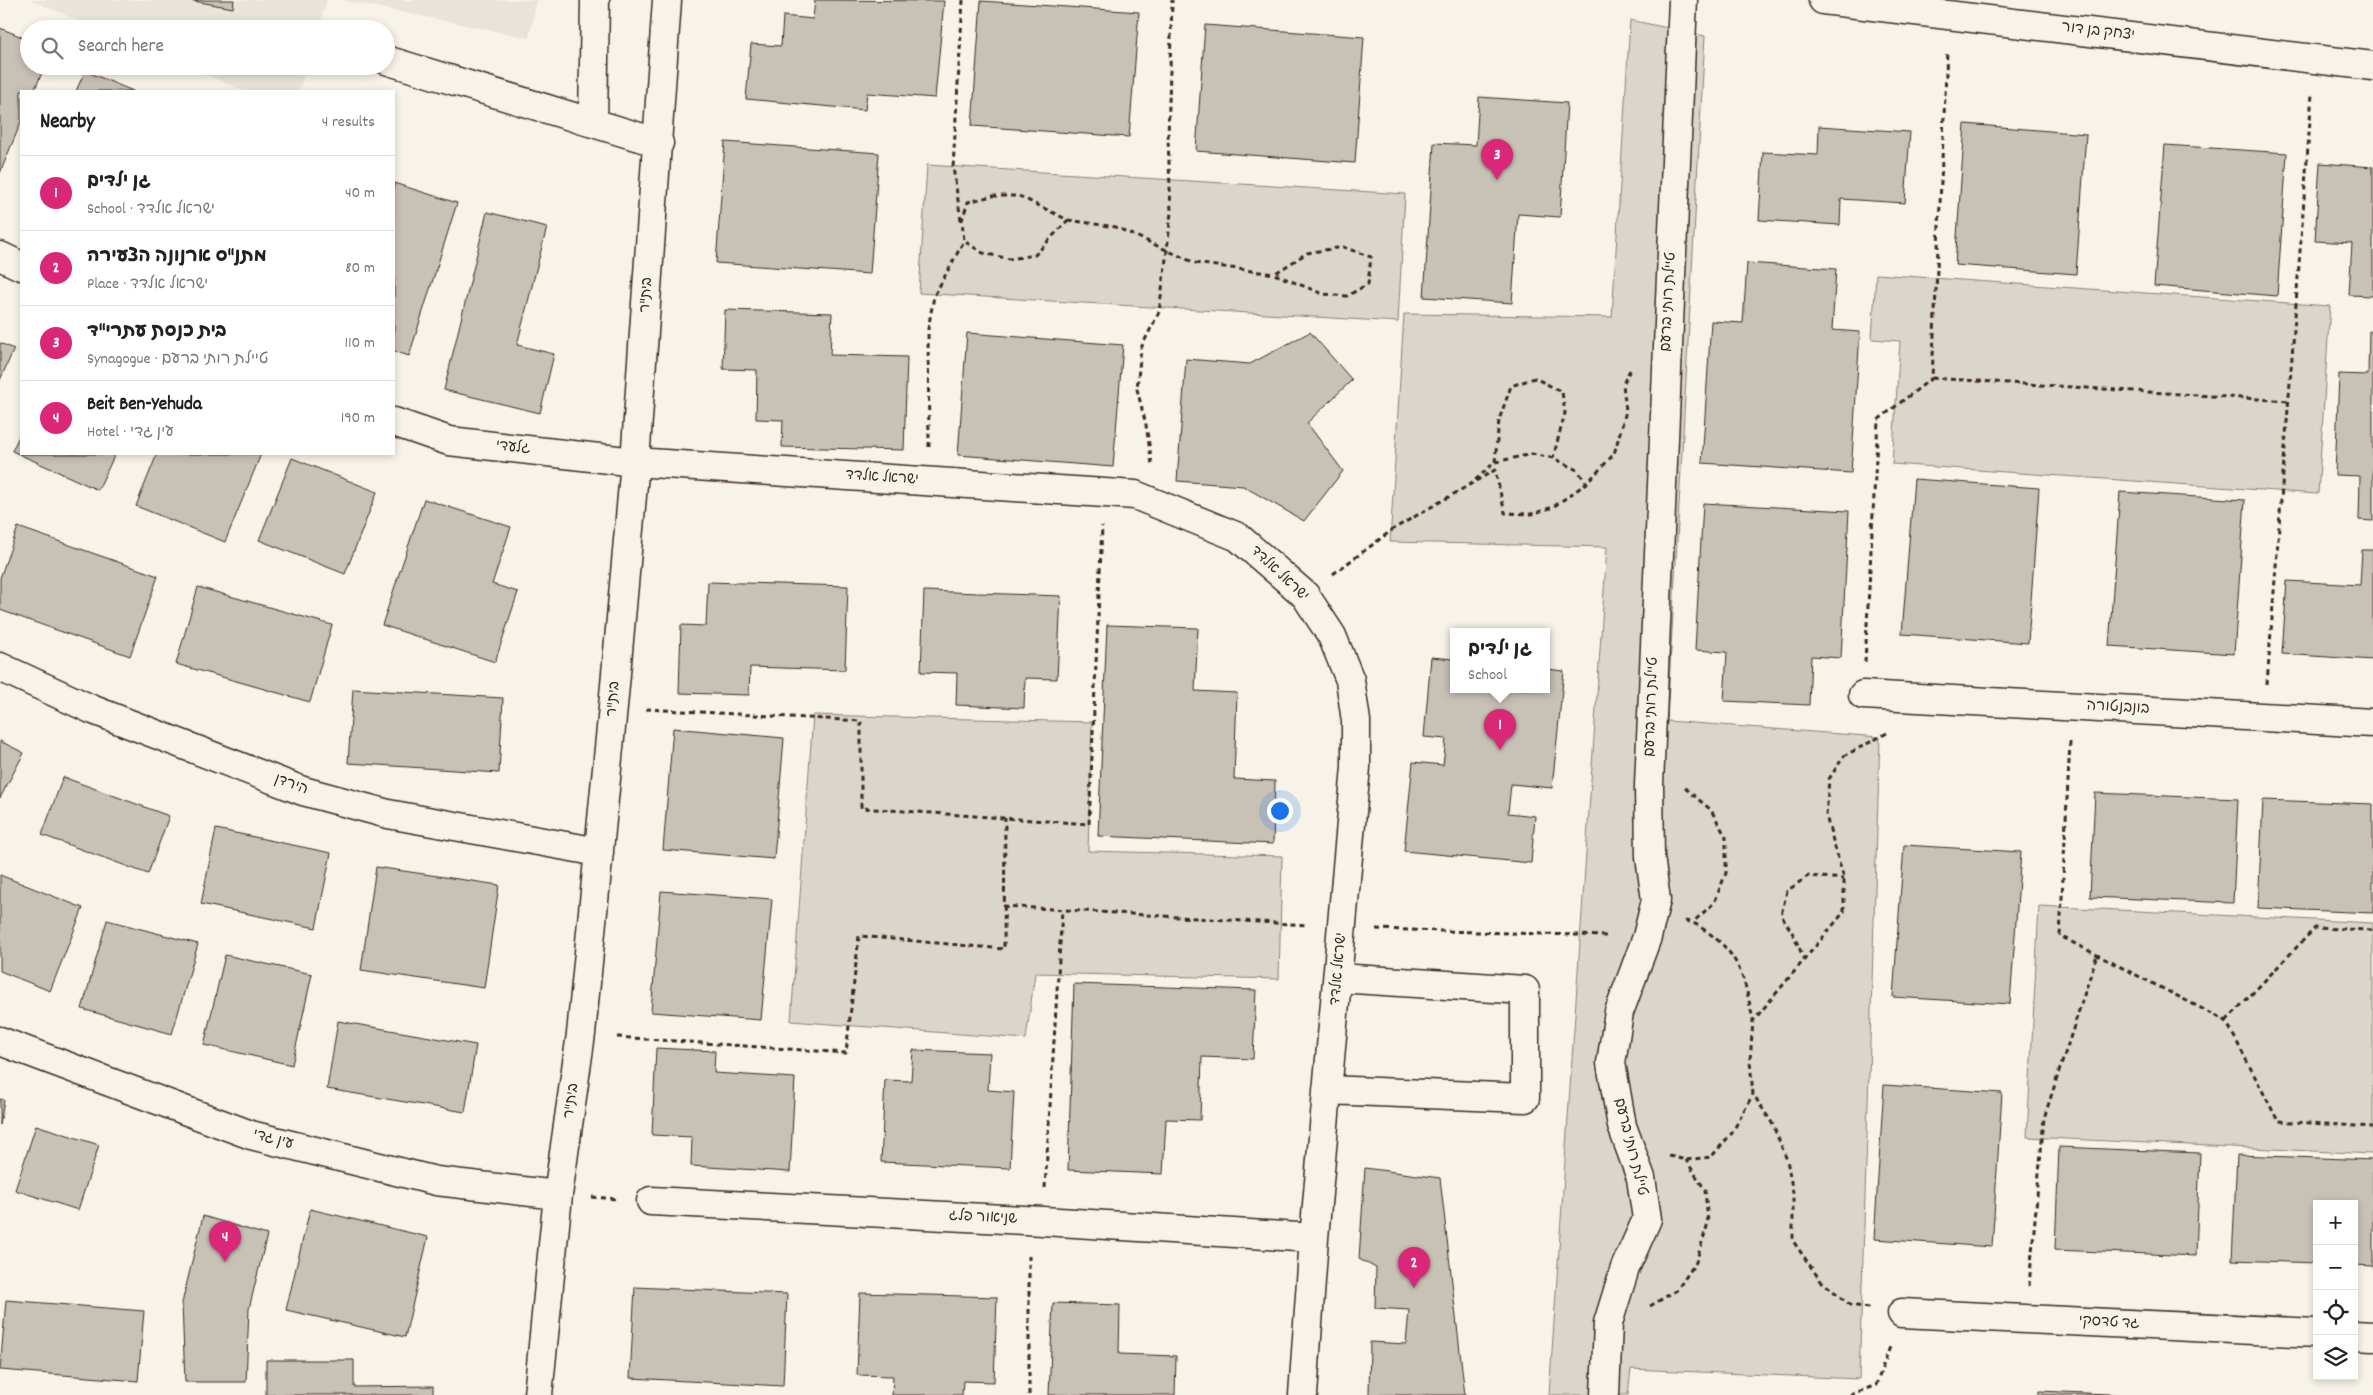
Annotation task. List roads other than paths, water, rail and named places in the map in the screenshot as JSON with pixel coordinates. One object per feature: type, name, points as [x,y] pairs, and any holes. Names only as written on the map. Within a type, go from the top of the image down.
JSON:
[{"type":"street","points":[[594,123],[595,0]]},
{"type":"street","name":"בית\"ר","points":[[538,1395],[558,1195],[581,1034],[613,707],[635,462],[668,0]]},
{"type":"street","name":"טיילת רותי ברעם","points":[[1605,1395],[1608,1323],[1625,1268],[1647,1219],[1641,1178],[1622,1126],[1611,1063],[1619,1012],[1649,929],[1656,900],[1650,857],[1648,785],[1683,0]]},
{"type":"street","name":"יצחק בן דור","points":[[1823,0],[2373,66]]},
{"type":"street","points":[[395,63],[658,143]]},
{"type":"street","points":[[0,256],[20,266]]},
{"type":"street","name":"גלעדי","points":[[395,422],[449,441],[635,462]]},
{"type":"street","name":"ישראל אלדד","points":[[635,462],[1135,495],[1238,536],[1305,595],[1332,636],[1350,680],[1356,721],[1356,768],[1314,1238],[1303,1395]]},
{"type":"street","name":"הירדן","points":[[0,667],[91,709],[303,791],[388,814],[599,852]]},
{"type":"street","name":"בונבנטורה","points":[[1863,695],[2373,723]]},
{"type":"street","points":[[1327,1090],[1525,1098],[1525,990],[1338,978]]},
{"type":"street","name":"עין גדי","points":[[0,1041],[251,1135],[436,1181],[558,1195]]},
{"type":"street","name":"שניאור פלג","points":[[651,1201],[1036,1220],[1314,1238]]},
{"type":"street","name":"גד טדסקי","points":[[1902,1313],[2313,1333]]},
{"type":"street","points":[[2358,1335],[2373,1336]]},
{"type":"place","name":"בית כנסת עתרי\"ד","points":[[1497,180]]},
{"type":"place","name":"גן ילדים","points":[[1500,750]]},
{"type":"place","name":"Beit Ben-Yehuda","points":[[225,1262]]},
{"type":"place","name":"מתנ\"ס ארנונה הצעירה","points":[[1414,1288]]}]
